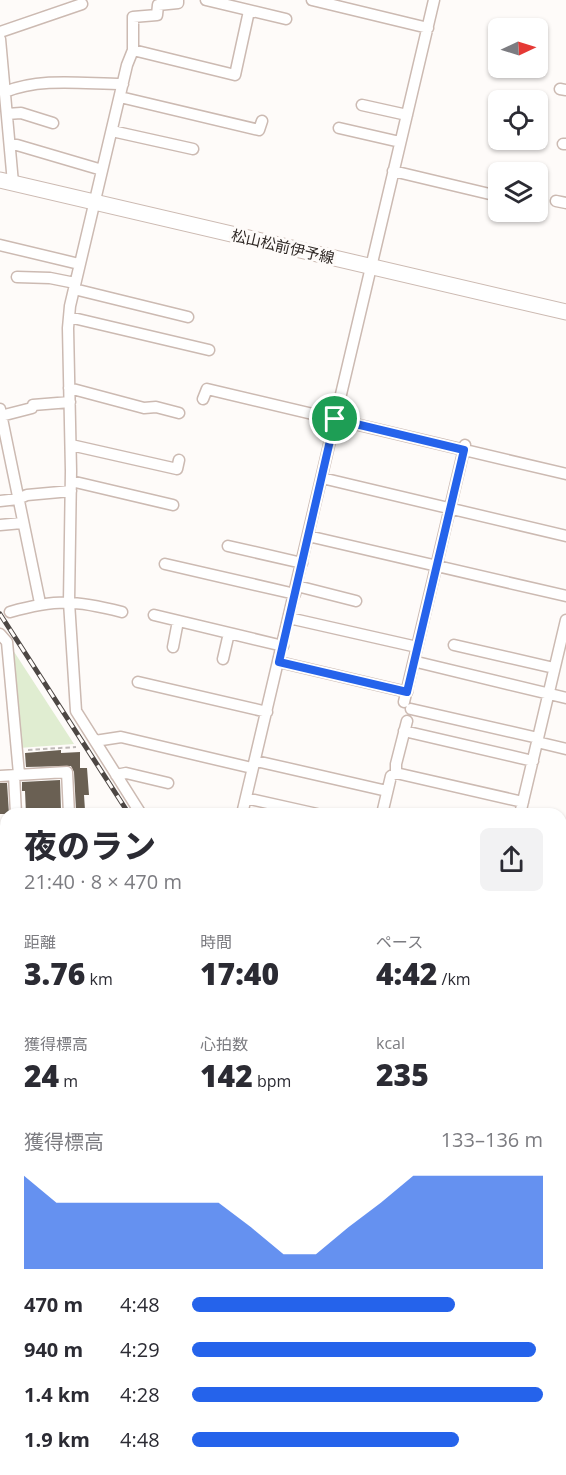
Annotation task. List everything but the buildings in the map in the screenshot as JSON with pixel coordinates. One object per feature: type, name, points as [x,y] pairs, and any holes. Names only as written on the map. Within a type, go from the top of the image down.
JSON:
[{"type":"main road","name":"松山松前伊予線","points":[[6,181],[566,312]]},
{"type":"street","points":[[137,808],[76,711],[69,602],[71,445],[69,317],[74,286],[133,50],[133,17],[157,15],[158,5],[178,3],[178,0]]},
{"type":"street","points":[[206,0],[285,20]]},
{"type":"street","points":[[312,0],[428,28]]},
{"type":"street","points":[[244,808],[434,0]]},
{"type":"street","points":[[0,33],[82,4]]},
{"type":"street","points":[[133,50],[235,75],[249,10]]},
{"type":"street","points":[[0,39],[10,145],[6,181]]},
{"type":"street","points":[[5,92],[34,84],[123,84]]},
{"type":"street","points":[[120,97],[259,130],[262,121]]},
{"type":"street","points":[[362,105],[407,115]]},
{"type":"street","points":[[7,114],[21,113],[53,123]]},
{"type":"street","points":[[339,128],[400,142]]},
{"type":"street","points":[[112,131],[193,149]]},
{"type":"street","points":[[10,145],[17,145],[102,170]]},
{"type":"street","points":[[393,171],[488,194]]},
{"type":"street","points":[[0,245],[80,264]]},
{"type":"street","points":[[17,278],[51,278],[188,317]]},
{"type":"street","points":[[69,317],[209,350]]},
{"type":"street","points":[[69,388],[144,408],[156,407],[180,413]]},
{"type":"street","points":[[203,399],[207,389],[464,447],[566,474]]},
{"type":"street","points":[[40,603],[3,436],[1,412],[32,408],[33,405],[70,402]]},
{"type":"street","points":[[71,445],[177,470],[179,460]]},
{"type":"street","points":[[407,701],[417,647],[464,447]]},
{"type":"street","points":[[322,478],[566,536]]},
{"type":"street","points":[[0,501],[71,486],[173,505]]},
{"type":"street","points":[[0,525],[22,523]]},
{"type":"street","points":[[308,536],[566,596]]},
{"type":"street","points":[[228,546],[302,563]]},
{"type":"street","points":[[165,564],[356,601]]},
{"type":"street","points":[[10,612],[40,603],[84,602],[122,612]]},
{"type":"street","points":[[154,615],[283,646]]},
{"type":"street","points":[[289,618],[417,647]]},
{"type":"street","points":[[522,808],[554,668],[562,650],[566,620]]},
{"type":"street","points":[[173,647],[178,621]]},
{"type":"street","points":[[223,658],[229,633]]},
{"type":"street","points":[[0,634],[7,642],[17,750],[16,808]]},
{"type":"street","points":[[454,645],[554,668]]},
{"type":"street","points":[[279,662],[566,749]]},
{"type":"street","points":[[421,663],[566,698]]},
{"type":"street","points":[[138,682],[267,712]]},
{"type":"street","points":[[396,773],[405,726],[533,760]]},
{"type":"street","points":[[95,741],[121,737],[387,791]]},
{"type":"street","points":[[0,776],[67,772],[69,808]]},
{"type":"street","points":[[116,775],[126,773],[168,783]]},
{"type":"street","points":[[383,808],[391,776],[396,773],[523,802]]},
{"type":"street","points":[[246,798],[290,808]]},
{"type":"path","points":[[17,750],[76,747]]},
{"type":"green space","points":[[9,644],[74,744],[19,748]]},
{"type":"railway","points":[[0,614],[125,808]]},
{"type":"route","points":[[335,419],[464,450],[407,692],[279,662],[335,419]]}]
